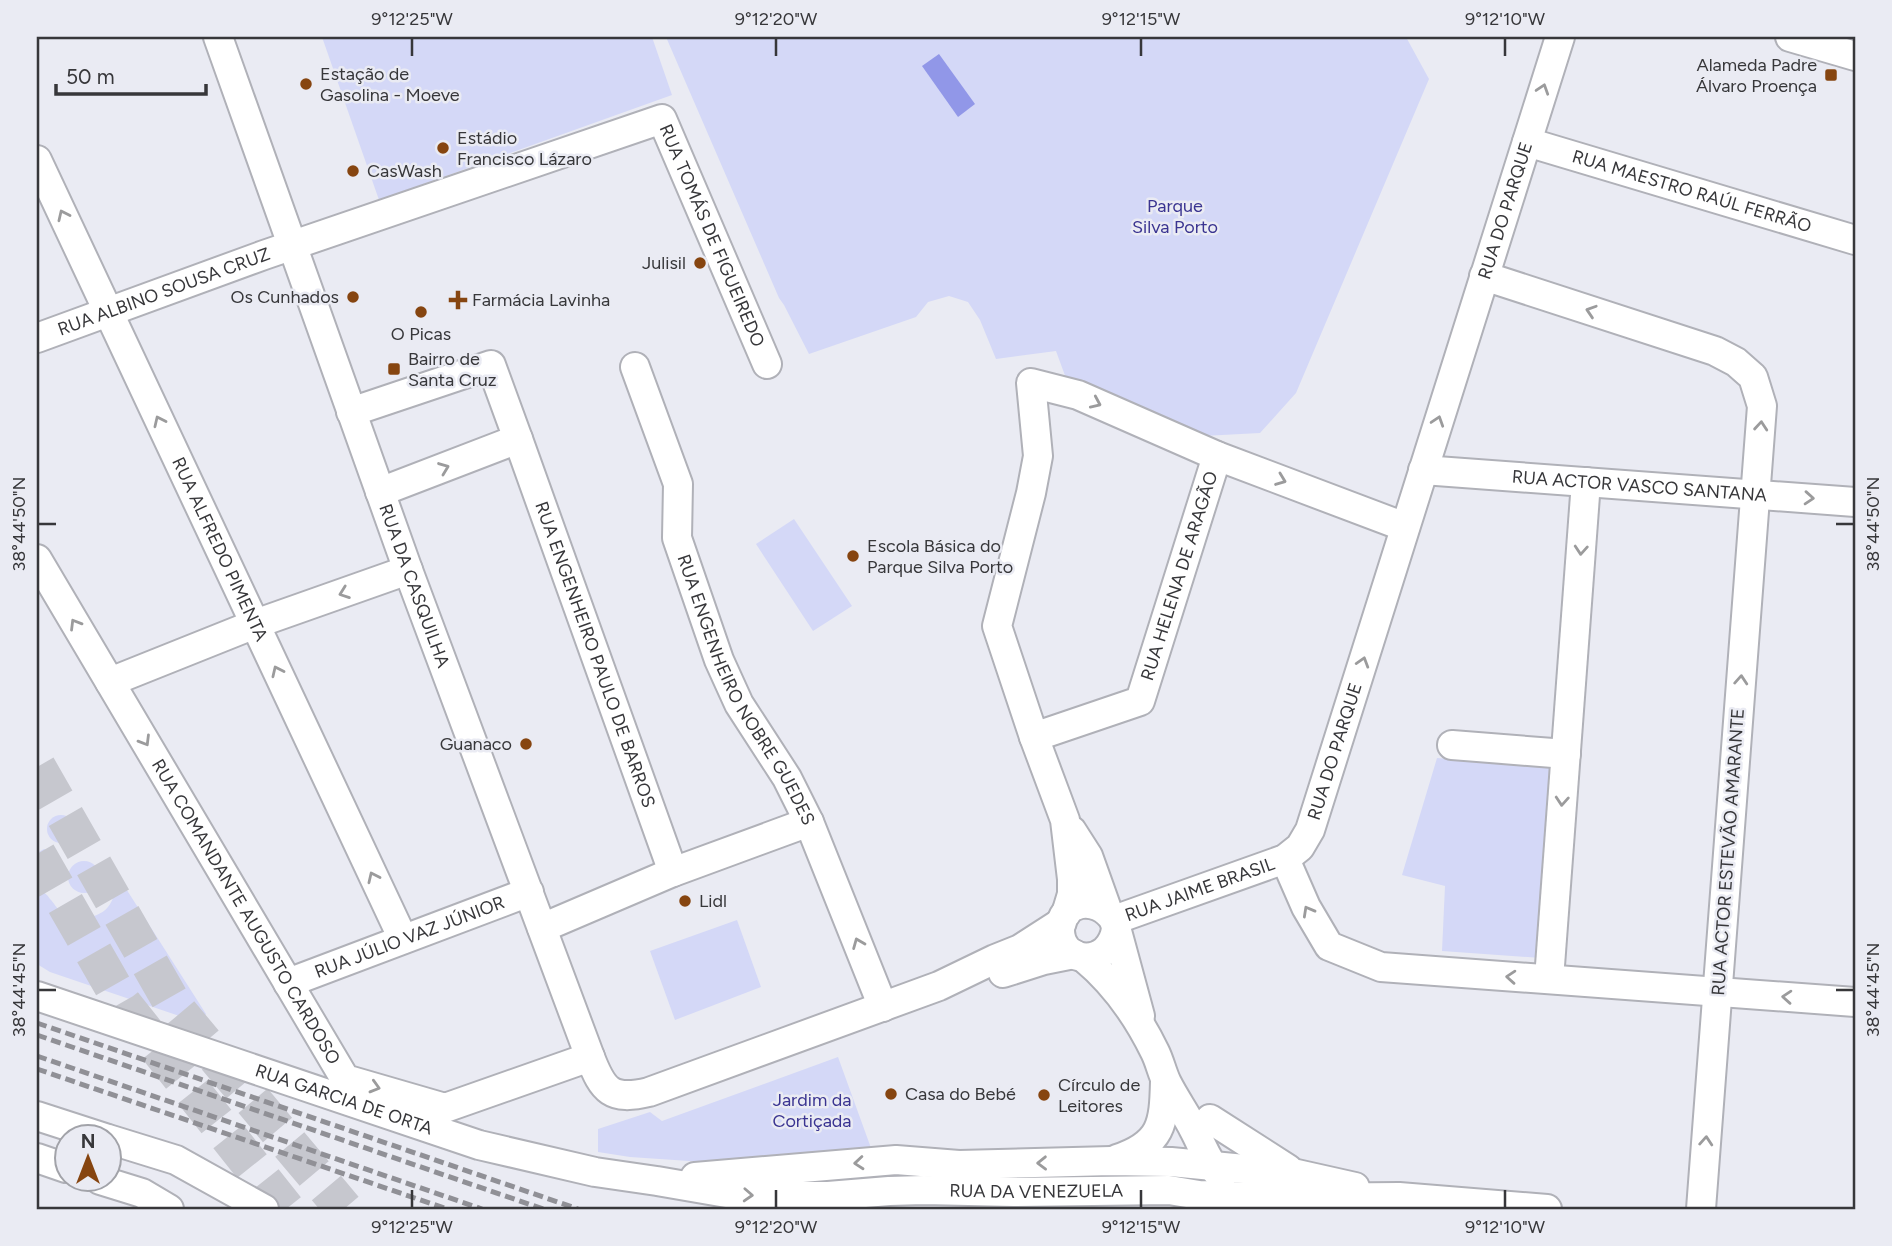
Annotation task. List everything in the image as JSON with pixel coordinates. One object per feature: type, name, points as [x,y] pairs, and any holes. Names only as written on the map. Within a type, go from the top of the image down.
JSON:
[{"type":"street","name":"RUA DA CASQUILHA","points":[[219,37],[408,570],[602,1084],[619,1095],[649,1092],[883,1007]]},
{"type":"street","name":"RUA DO PARQUE","points":[[1285,859],[1300,847],[1310,830],[1560,37]]},
{"type":"street","points":[[1790,37],[1855,56]]},
{"type":"street","name":"RUA TOMÁS DE FIGUEIREDO","points":[[292,246],[662,119],[767,364]]},
{"type":"street","name":"RUA MAESTRO RAÚL FERRÃO","points":[[1527,142],[1855,240]]},
{"type":"street","name":"RUA ALFREDO PIMENTA","points":[[37,160],[402,939]]},
{"type":"street","name":"RUA ALBINO SOUSA CRUZ","points":[[37,338],[292,246]]},
{"type":"street","name":"RUA ACTOR ESTEVÃO AMARANTE","points":[[1484,276],[1715,351],[1736,362],[1753,377],[1762,406],[1701,1209]]},
{"type":"street","name":"RUA ENGENHEIRO PAULO DE BARROS","points":[[351,412],[491,365],[673,872]]},
{"type":"street","name":"RUA ENGENHEIRO NOBRE GUEDES","points":[[635,367],[678,484],[677,538],[719,660],[739,704],[787,778],[809,822],[883,1007]]},
{"type":"street","points":[[1111,1161],[1143,1147],[1153,1138],[1163,1118],[1156,1056],[1113,920],[1088,856],[1065,820],[997,626],[1038,456],[1031,383],[1078,395],[1217,456]]},
{"type":"street","points":[[380,492],[518,439]]},
{"type":"street","name":"RUA HELENA DE ARAGÃO","points":[[1034,737],[1140,701],[1217,456],[1405,527]]},
{"type":"street","name":"RUA ACTOR VASCO SANTANA","points":[[1423,470],[1855,502]]},
{"type":"street","points":[[1549,979],[1586,482]]},
{"type":"street","name":"RUA COMANDANTE AUGUSTO CARDOSO","points":[[37,559],[345,1079],[445,1108],[590,1057]]},
{"type":"street","points":[[110,682],[254,624],[408,570]]},
{"type":"street","points":[[1452,746],[1566,754]]},
{"type":"street","points":[[1065,820],[1072,894],[1060,931],[1063,940],[1067,948],[1102,973],[1111,984],[1156,1056],[1211,1166],[1234,1188],[1252,1197]]},
{"type":"street","points":[[542,928],[673,872],[809,822]]},
{"type":"street","points":[[1285,859],[1306,907],[1329,947],[1381,967],[1855,1002]]},
{"type":"street","name":"RUA JAIME BRASIL","points":[[1113,920],[1285,859]]},
{"type":"street","name":"RUA JÚLIO VAZ JÚNIOR","points":[[288,983],[529,892]]},
{"type":"street","points":[[883,1007],[939,986],[995,958],[1020,949],[1064,918],[1073,907],[1082,903],[1101,906],[1113,920],[1115,939],[1103,954],[1044,960],[1000,974],[939,986]]},
{"type":"street","name":"RUA GARCIA DE ORTA","points":[[37,996],[479,1145],[595,1172],[744,1196],[828,1196],[889,1191],[921,1203]]},
{"type":"street","points":[[1156,1056],[1184,1084],[1210,1119],[1217,1144],[1211,1166],[1202,1174],[1169,1190]]},
{"type":"street","points":[[37,1116],[62,1124]]},
{"type":"street","points":[[1210,1119],[1297,1174]]},
{"type":"street","points":[[122,1143],[176,1160],[264,1209]]},
{"type":"street","name":"RUA GARCIA DE ORTA","points":[[657,1181],[896,1160],[927,1162]]},
{"type":"street","points":[[921,1203],[927,1162]]},
{"type":"street","name":"RUA DA VENEZUELA","points":[[927,1162],[959,1165],[1171,1162],[1297,1174],[1399,1197]]},
{"type":"street","points":[[122,1187],[142,1194],[169,1209]]},
{"type":"street","name":"RUA DA VENEZUELA","points":[[921,1203],[1014,1192],[1169,1190],[1199,1195],[1252,1197],[1399,1197],[1547,1209]]},
{"type":"street","points":[[961,1209],[992,1196],[1014,1192]]},
{"type":"street","points":[[828,1196],[871,1209]]},
{"type":"green space","name":"Estádio Francisco Lázaro","points":[[322,37],[652,37],[672,95],[379,200]]},
{"type":"green space","name":"Parque Silva Porto","points":[[666,37],[1406,37],[1429,79],[1296,393],[1260,433],[1203,436],[1067,381],[1056,351],[996,359],[980,320],[968,302],[949,296],[928,302],[916,317],[809,354],[779,298]]},
{"type":"green space","points":[[794,519],[852,606],[813,631],[756,544]]},
{"type":"green space","points":[[1437,758],[1557,767],[1542,958],[1442,951],[1445,886],[1402,875]]},
{"type":"green space","points":[[61,815],[71,819],[75,829],[71,839],[61,843],[51,839],[47,829],[51,819]]},
{"type":"green space","points":[[44,849],[54,852],[58,861],[52,871],[37,869],[37,853]]},
{"type":"green space","points":[[84,861],[95,866],[100,877],[95,888],[84,893],[73,888],[68,877],[73,866]]},
{"type":"green space","points":[[123,884],[206,1014],[200,1023],[50,972],[37,964],[37,888],[66,915],[85,918],[104,911]]},
{"type":"green space","points":[[737,920],[761,987],[675,1020],[650,951]]},
{"type":"green space","name":"Jardim da Cortiçada","points":[[838,1057],[871,1148],[704,1162],[598,1152],[598,1129],[650,1112],[662,1121]]},
{"type":"water","points":[[939,54],[975,104],[958,117],[922,66]]},
{"type":"tunnel","points":[[37,767],[175,1008],[344,1209]]},
{"type":"tunnel","points":[[37,854],[123,1004],[286,1209]]},
{"type":"railway","points":[[37,1023],[578,1209]]},
{"type":"railway","points":[[37,1035],[543,1209]]},
{"type":"railway","points":[[37,1056],[482,1209]]},
{"type":"railway","points":[[37,1069],[447,1209]]},
{"type":"place","name":"Alameda Padre Álvaro Proença","points":[[1831,75]]},
{"type":"place","name":"Estação de Gasolina - Moeve","points":[[306,84]]},
{"type":"place","name":"Estádio Francisco Lázaro","points":[[443,148]]},
{"type":"place","name":"CasWash","points":[[353,171]]},
{"type":"place","name":"Julisil","points":[[700,263]]},
{"type":"place","name":"Os Cunhados","points":[[353,297]]},
{"type":"place","name":"Farmácia Lavinha","points":[[458,300]]},
{"type":"place","name":"O Picas","points":[[421,312]]},
{"type":"place","name":"Bairro de Santa Cruz","points":[[394,369]]},
{"type":"place","name":"Escola Básica do Parque Silva Porto","points":[[853,556]]},
{"type":"place","name":"Guanaco","points":[[526,744]]},
{"type":"place","name":"Lidl","points":[[685,901]]},
{"type":"place","name":"Casa do Bebé","points":[[891,1094]]},
{"type":"place","name":"Círculo de Leitores","points":[[1044,1095]]}]
